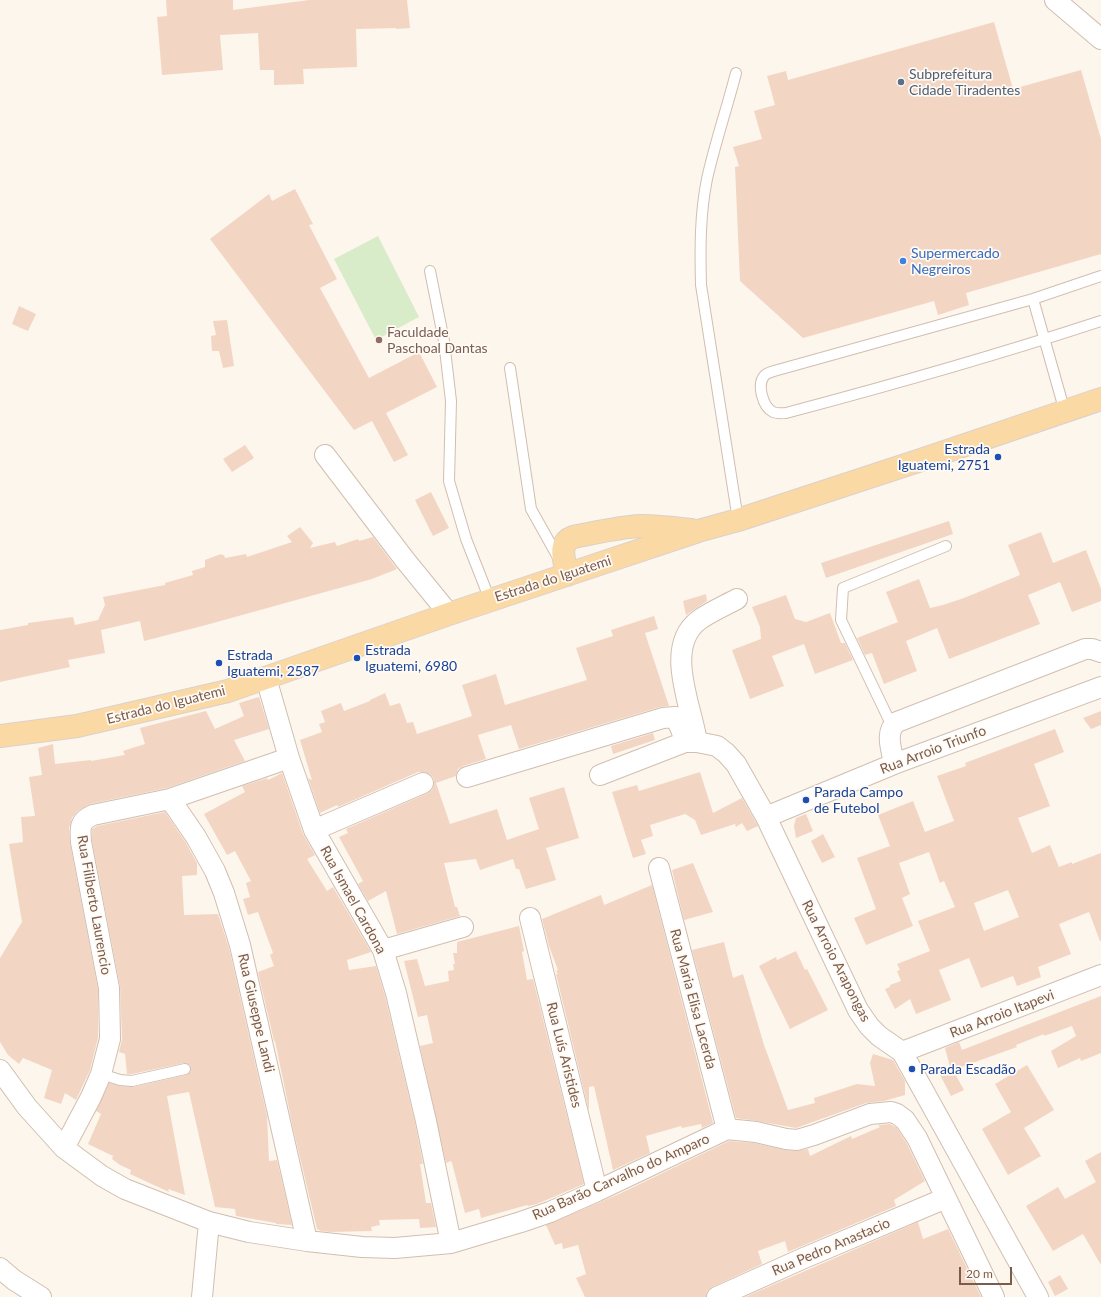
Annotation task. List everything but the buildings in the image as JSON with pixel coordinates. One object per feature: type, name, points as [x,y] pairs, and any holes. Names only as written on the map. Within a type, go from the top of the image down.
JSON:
[{"type":"main road","name":"Estrada do Iguatemi","points":[[0,736],[77,726],[228,691],[490,600],[698,531],[738,520],[1101,399]]},
{"type":"main road","points":[[567,575],[563,547],[564,543],[568,539],[573,537],[641,526],[669,527],[698,531]]},
{"type":"street","points":[[1055,0],[1101,39]]},
{"type":"street","points":[[325,455],[396,548],[449,614]]},
{"type":"street","points":[[691,742],[695,727],[681,677],[683,647],[686,637],[691,628],[699,620],[736,599]]},
{"type":"street","points":[[894,764],[889,735],[892,726],[897,722],[1085,649],[1092,649],[1101,652]]},
{"type":"street","name":"Rua Ismael Cardona","points":[[266,678],[289,758],[314,830],[383,950],[396,993],[451,1243]]},
{"type":"street","name":"Rua Arroio Triunfo","points":[[766,817],[894,764],[1101,687]]},
{"type":"street","points":[[467,776],[663,718],[675,717],[681,729],[691,742]]},
{"type":"street","points":[[600,775],[691,742]]},
{"type":"street","name":"Rua Arroio Arapongas","points":[[691,742],[717,746],[736,764],[766,817],[858,1010],[869,1026],[879,1036],[902,1052],[1038,1297]]},
{"type":"street","name":"Rua Filiberto Laurencio","points":[[64,1148],[102,1074],[110,1039],[109,988],[81,842],[81,826],[86,818],[93,815],[170,799],[289,758]]},
{"type":"street","points":[[314,830],[422,783]]},
{"type":"street","name":"Rua Giuseppe Landi","points":[[170,799],[196,837],[215,871],[224,893],[240,944],[307,1241]]},
{"type":"street","name":"Rua Maria Elisa Lacerda","points":[[659,868],[727,1129]]},
{"type":"street","name":"Rua Luís Aristides","points":[[530,918],[597,1192]]},
{"type":"street","points":[[383,950],[463,927]]},
{"type":"street","name":"Rua Arroio Itapevi","points":[[902,1052],[1101,975]]},
{"type":"street","name":"Rua Barão Carvalho do Amparo","points":[[0,1070],[27,1107],[64,1148],[102,1176],[125,1189],[209,1222],[249,1232],[362,1248],[395,1248],[451,1243],[521,1222],[550,1212],[597,1192],[727,1129],[756,1132],[797,1140],[870,1114],[891,1112],[897,1114],[905,1120],[916,1138],[994,1297]]},
{"type":"street","name":"Rua Pedro Anastacio","points":[[717,1297],[804,1258],[946,1198]]},
{"type":"street","points":[[202,1297],[209,1222]]},
{"type":"street","points":[[0,1268],[14,1280],[41,1297]]},
{"type":"lane","points":[[736,73],[707,179],[700,248],[701,285],[738,520]]},
{"type":"lane","points":[[430,271],[444,341],[451,401],[449,481],[466,539],[490,600]]},
{"type":"lane","points":[[1101,276],[1033,299],[774,371],[765,375],[761,382],[761,390],[765,404],[769,409],[774,412],[786,413],[1044,339],[1101,321]]},
{"type":"lane","points":[[1033,299],[1065,412]]},
{"type":"lane","points":[[510,368],[531,509],[567,575]]},
{"type":"lane","points":[[892,726],[841,620],[843,588],[946,546]]},
{"type":"lane","points":[[102,1074],[120,1080],[132,1081],[185,1069]]},
{"type":"green space","points":[[378,236],[419,317],[376,340],[334,259]]},
{"type":"place","name":"Subprefeitura Cidade Tiradentes","points":[[901,82]]},
{"type":"place","name":"Supermercado Negreiros","points":[[903,261]]},
{"type":"place","name":"Faculdade Paschoal Dantas","points":[[379,340]]},
{"type":"place","name":"Estrada Iguatemi, 2751","points":[[998,457]]},
{"type":"place","name":"Estrada Iguatemi, 6980","points":[[357,658]]},
{"type":"place","name":"Estrada Iguatemi, 2587","points":[[219,663]]},
{"type":"place","name":"Parada Campo de Futebol","points":[[806,800]]},
{"type":"place","name":"Parada Escadão","points":[[912,1069]]}]
